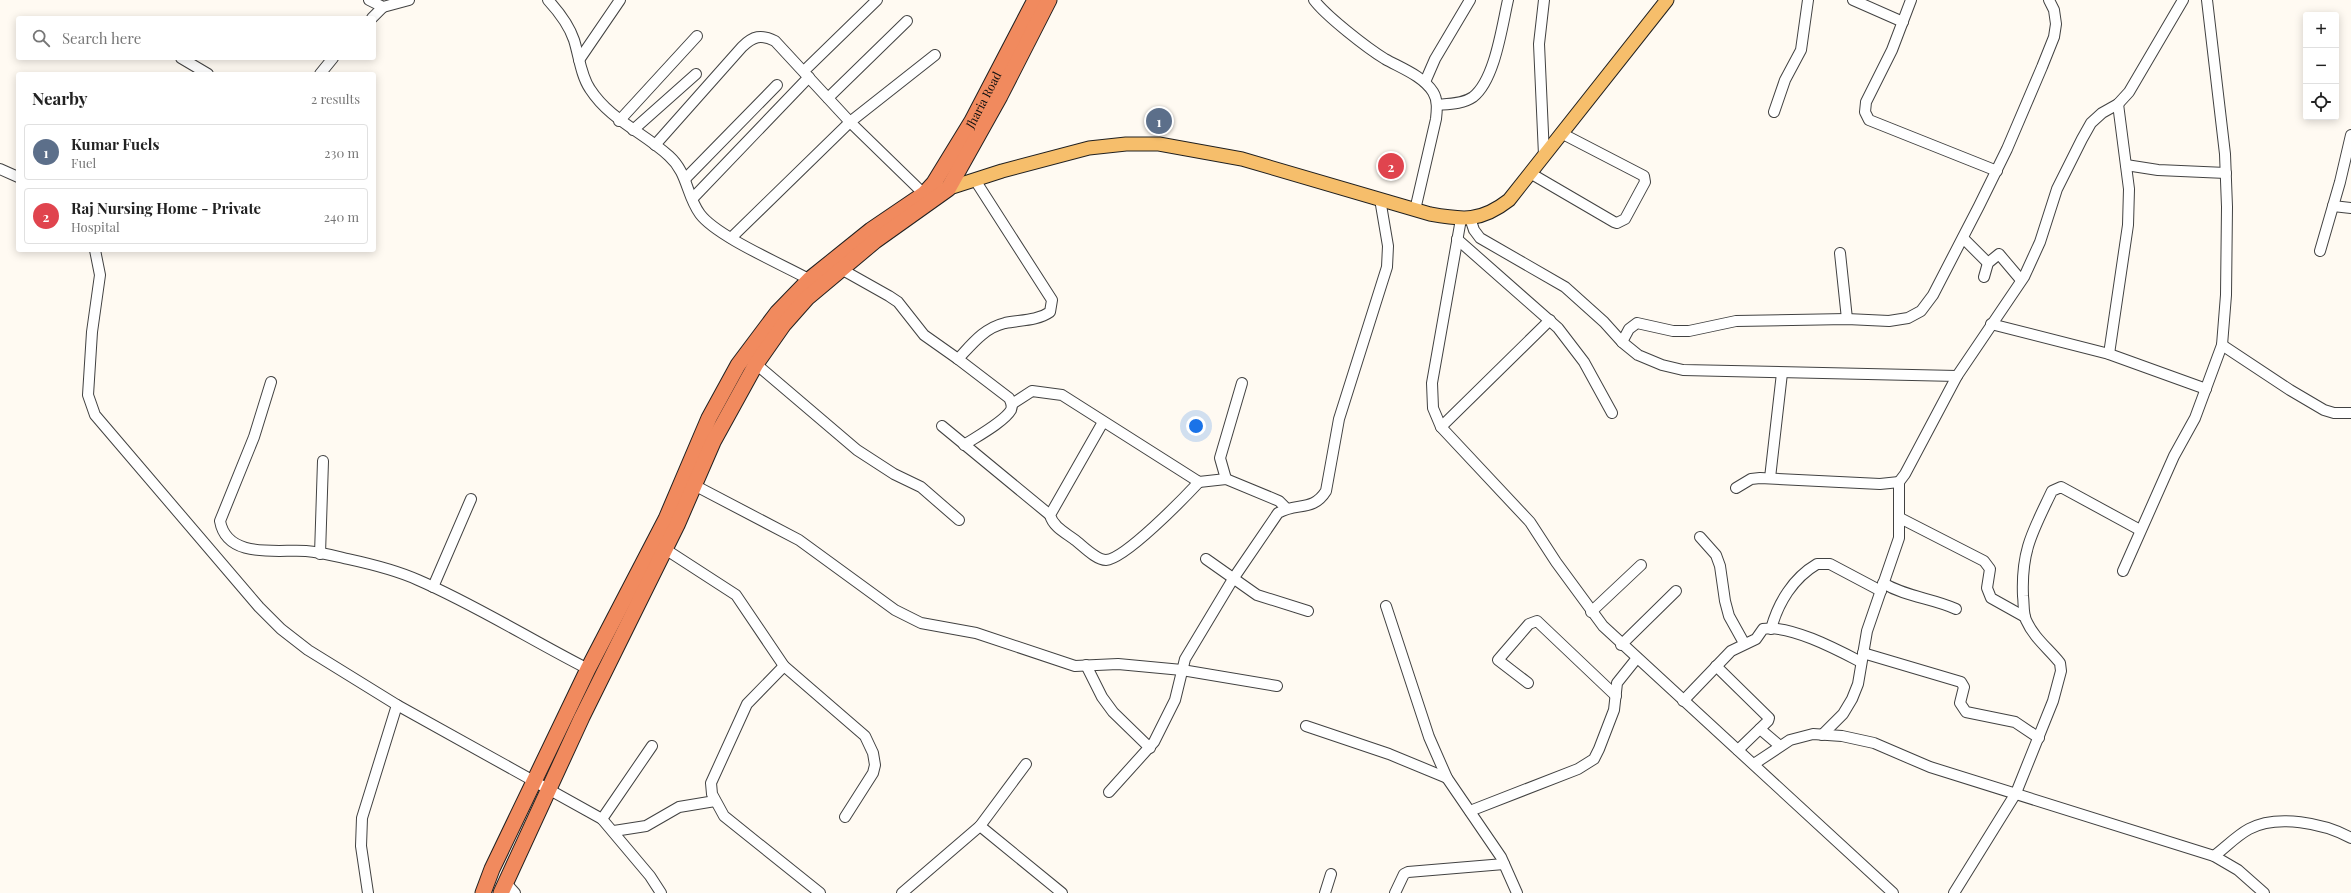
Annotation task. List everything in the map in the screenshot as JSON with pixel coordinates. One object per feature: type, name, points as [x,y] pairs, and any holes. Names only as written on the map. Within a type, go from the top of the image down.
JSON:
[{"type":"highway","name":"Jharia Road","points":[[816,282],[871,230],[924,194],[945,167],[966,132],[1035,0]]},
{"type":"highway","name":"Jharia Road","points":[[948,189],[1000,96],[1049,0]]},
{"type":"highway","points":[[483,893],[492,869],[588,669],[672,522],[683,497],[709,418],[738,365],[777,313],[816,282],[841,269],[875,241],[948,189]]},
{"type":"highway","points":[[683,497],[694,485],[724,421],[756,364],[816,282]]},
{"type":"highway","points":[[507,890],[549,788],[665,549],[672,522]]},
{"type":"main road","points":[[924,194],[948,189],[1002,171],[1089,148],[1126,144],[1159,144],[1242,159],[1415,210],[1466,219],[1487,215],[1498,209],[1509,200],[1667,0]]},
{"type":"street","points":[[369,0],[383,7]]},
{"type":"street","points":[[374,16],[383,7],[409,0]]},
{"type":"street","points":[[548,0],[564,19],[574,39],[579,60],[589,88],[604,107],[619,121],[655,145],[679,165],[699,213],[731,238],[816,282]]},
{"type":"street","points":[[579,60],[620,0]]},
{"type":"street","points":[[693,198],[806,74],[877,0]]},
{"type":"street","points":[[1314,0],[1322,11],[1383,58],[1425,82],[1434,93],[1437,105],[1436,119],[1415,210]]},
{"type":"street","points":[[1425,82],[1438,54],[1470,0]]},
{"type":"street","points":[[1437,105],[1457,104],[1472,97],[1485,82],[1508,0]]},
{"type":"street","points":[[1544,0],[1539,44],[1544,155]]},
{"type":"street","points":[[1774,112],[1786,80],[1801,50],[1808,0]]},
{"type":"street","points":[[1853,0],[1903,22]]},
{"type":"street","points":[[1911,0],[1880,77],[1866,102],[1865,112],[1869,120],[1997,171]]},
{"type":"street","points":[[1622,342],[1629,329],[1637,323],[1673,331],[1689,331],[1736,321],[1847,319],[1889,321],[1908,318],[1921,311],[1933,295],[1997,171],[2054,37],[2056,24],[2054,10],[2049,0]]},
{"type":"street","points":[[1822,734],[1843,714],[1852,700],[1858,684],[1862,657],[1882,587],[1897,548],[1900,518],[1899,482],[1905,474],[1957,376],[1991,324],[2010,300],[2021,280],[2040,242],[2057,189],[2068,163],[2091,123],[2102,113],[2118,104],[2129,92],[2184,0]]},
{"type":"street","points":[[2123,571],[2174,456],[2195,418],[2222,344],[2226,295],[2226,173],[2207,0]]},
{"type":"street","points":[[828,98],[907,21]]},
{"type":"street","points":[[619,121],[697,36]]},
{"type":"street","points":[[655,145],[742,47],[756,37],[765,36],[775,41],[850,122],[924,194]]},
{"type":"street","points":[[731,238],[850,122],[935,55]]},
{"type":"street","points":[[183,60],[192,70]]},
{"type":"street","points":[[322,72],[331,60]]},
{"type":"street","points":[[632,130],[696,74]]},
{"type":"street","points":[[685,179],[777,85]]},
{"type":"street","points":[[2109,354],[2128,225],[2129,190],[2118,104]]},
{"type":"street","points":[[1530,173],[1614,222],[1617,223],[1625,219],[1644,182],[1644,176],[1561,133]]},
{"type":"street","points":[[2320,251],[2334,206],[2351,135]]},
{"type":"street","points":[[2126,165],[2158,170],[2226,173]]},
{"type":"street","points":[[0,169],[16,177]]},
{"type":"street","points":[[958,359],[979,336],[990,329],[1003,324],[1042,318],[1050,312],[1052,300],[975,180]]},
{"type":"street","points":[[1109,792],[1150,748],[1175,700],[1185,659],[1233,579],[1278,513],[1286,508],[1314,504],[1321,499],[1326,491],[1339,419],[1387,267],[1388,246],[1380,199]]},
{"type":"street","points":[[2334,206],[2351,208]]},
{"type":"street","points":[[1893,893],[1754,764],[1621,645],[1591,612],[1530,522],[1441,427],[1433,408],[1432,383],[1448,298],[1457,239],[1466,219],[1480,238],[1565,287],[1604,322],[1622,342],[1638,355],[1662,365],[1683,370],[1957,376]]},
{"type":"street","points":[[1963,238],[1988,263]]},
{"type":"street","points":[[1457,239],[1550,320],[1573,345],[1612,413]]},
{"type":"street","points":[[96,252],[100,275],[92,332],[88,395],[95,415],[259,607],[280,629],[308,650],[398,705],[549,788],[602,819],[614,831],[661,893]]},
{"type":"street","points":[[1840,253],[1847,319]]},
{"type":"street","points":[[1984,277],[1988,263],[1999,254],[2021,280]]},
{"type":"street","points":[[841,269],[898,302],[924,335],[1009,398],[1012,404],[1011,410],[1005,416],[964,445]]},
{"type":"street","points":[[1441,427],[1550,320]]},
{"type":"street","points":[[1991,324],[2109,354],[2206,389]]},
{"type":"street","points":[[2222,344],[2290,390],[2324,410],[2334,413],[2351,413]]},
{"type":"street","points":[[756,364],[857,450],[894,474],[921,487],[959,520]]},
{"type":"street","points":[[1770,478],[1782,373]]},
{"type":"street","points":[[271,382],[251,443],[220,521],[221,529],[237,543],[252,550],[320,554],[373,565],[417,579],[588,669]]},
{"type":"street","points":[[1226,478],[1220,458],[1242,383]]},
{"type":"street","points":[[1012,404],[1032,391],[1053,392],[1062,395],[1199,482],[1217,481],[1226,478],[1279,501],[1286,508]]},
{"type":"street","points":[[1050,515],[1103,422]]},
{"type":"street","points":[[942,426],[1050,515],[1052,521],[1058,527],[1096,556],[1108,560],[1118,556],[1175,507],[1199,482]]},
{"type":"street","points":[[320,554],[323,461]]},
{"type":"street","points":[[1736,488],[1751,479],[1770,478],[1880,484],[1899,482]]},
{"type":"street","points":[[694,485],[799,540],[895,610],[921,622],[976,633],[1075,666],[1118,664],[1182,670],[1277,686]]},
{"type":"street","points":[[1954,893],[2016,793],[2039,738],[2061,671],[2060,663],[2039,642],[2025,617],[2023,561],[2033,531],[2055,488],[2061,487],[2140,530]]},
{"type":"street","points":[[433,587],[471,500]]},
{"type":"street","points":[[1900,518],[1984,562],[1990,569],[1987,588],[1991,598],[2025,617]]},
{"type":"street","points":[[1700,537],[1716,556],[1720,566],[1725,601],[1729,616],[1744,643]]},
{"type":"street","points":[[665,549],[736,595],[784,666],[870,742],[875,765],[873,773],[845,817]]},
{"type":"street","points":[[1206,559],[1257,595],[1308,611]]},
{"type":"street","points":[[1771,629],[1776,611],[1784,597],[1811,567],[1817,564],[1830,564],[1882,587],[1905,594],[1931,599],[1956,609]]},
{"type":"street","points":[[1591,612],[1641,565]]},
{"type":"street","points":[[1621,645],[1676,591]]},
{"type":"street","points":[[1386,606],[1429,737],[1447,778],[1504,864],[1516,893]]},
{"type":"street","points":[[1528,683],[1498,660],[1528,624],[1537,621],[1616,696]]},
{"type":"street","points":[[1683,700],[1731,650],[1756,639],[1763,629],[1771,629],[1810,638],[1862,657],[1961,682],[1964,687],[1960,703],[1966,712],[2015,722],[2039,738]]},
{"type":"street","points":[[1470,811],[1588,764],[1594,759],[1613,714],[1617,683],[1636,658]]},
{"type":"street","points":[[1086,665],[1102,697],[1113,712],[1150,748]]},
{"type":"street","points":[[784,666],[752,698],[738,719],[711,783],[715,801],[724,816],[804,878],[820,893]]},
{"type":"street","points":[[1716,666],[1768,716],[1768,721],[1738,750]]},
{"type":"street","points":[[368,893],[361,846],[362,824],[398,705]]},
{"type":"street","points":[[1306,726],[1389,754],[1447,778]]},
{"type":"street","points":[[1760,728],[1780,746]]},
{"type":"street","points":[[1754,764],[1790,740],[1813,734],[1842,736],[1874,743],[1930,767],[2214,856],[2238,870],[2264,893]]},
{"type":"street","points":[[602,819],[652,746]]},
{"type":"street","points":[[902,893],[980,826],[1026,764]]},
{"type":"street","points":[[614,831],[646,826],[679,807],[715,801]]},
{"type":"street","points":[[2214,856],[2248,830],[2264,824],[2285,822],[2307,824],[2328,828],[2351,838]]},
{"type":"street","points":[[980,826],[1062,893]]},
{"type":"street","points":[[1395,893],[1404,874],[1408,872],[1504,864]]},
{"type":"street","points":[[1325,893],[1331,874]]},
{"type":"place","name":"Kumar Fuels","points":[[1159,121]]},
{"type":"place","name":"Raj Nursing Home - Private","points":[[1391,166]]}]
